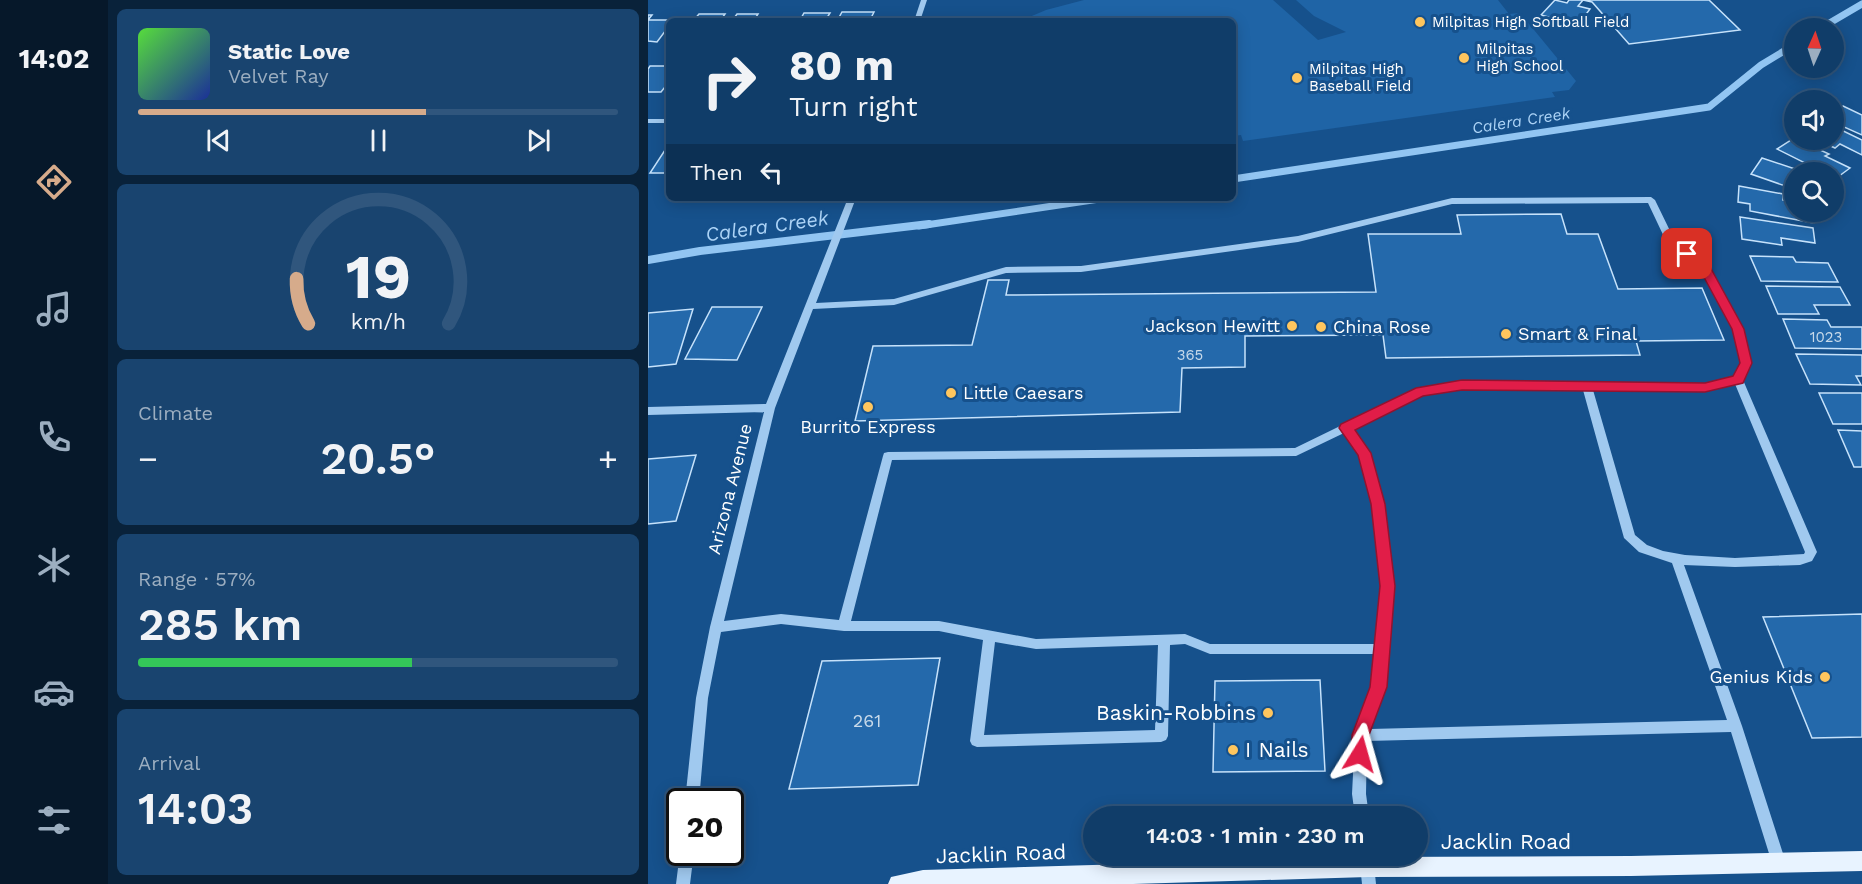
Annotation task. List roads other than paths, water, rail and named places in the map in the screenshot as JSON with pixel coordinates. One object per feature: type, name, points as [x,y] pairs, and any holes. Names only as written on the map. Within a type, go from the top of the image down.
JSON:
[{"type":"main road","name":"Jacklin Road","points":[[898,884],[923,880],[1368,869],[1862,861]]},
{"type":"street","points":[[918,18],[924,0]]},
{"type":"street","points":[[648,121],[666,121]]},
{"type":"street","points":[[810,306],[894,302],[1006,270],[1081,269],[1298,239],[1452,201],[1651,200],[1669,239],[1705,268],[1738,329],[1746,363],[1738,380],[1811,552],[1808,558],[1800,560],[1677,561],[1644,551],[1630,538],[1587,386]]},
{"type":"street","name":"Arizona Avenue","points":[[693,788],[702,698],[716,627],[770,408],[851,201]]},
{"type":"street","points":[[844,626],[888,456],[1296,452],[1420,392],[1462,385],[1705,387],[1738,380]]},
{"type":"street","points":[[648,411],[770,408]]},
{"type":"street","points":[[1346,428],[1364,453],[1378,504],[1387,586],[1378,687],[1360,735],[1361,806]]},
{"type":"street","points":[[1677,561],[1736,726],[1779,863]]},
{"type":"street","points":[[716,627],[781,619],[844,626],[939,626],[1036,644],[1185,639],[1210,649],[1381,649]]},
{"type":"street","points":[[990,635],[977,741],[1161,736],[1164,640]]},
{"type":"street","points":[[1360,735],[1736,726]]},
{"type":"street","points":[[683,884],[685,866]]},
{"type":"waterway","name":"Calera Creek","points":[[1838,18],[1862,4]]},
{"type":"waterway","name":"Calera Creek","points":[[1236,179],[1709,107],[1761,65],[1784,51]]},
{"type":"waterway","name":"Calera Creek","points":[[919,226],[1086,201]]},
{"type":"waterway","name":"Calera Creek","points":[[648,260],[700,251],[929,224]]},
{"type":"place","name":"Milpitas High Softball Field","points":[[1420,22]]},
{"type":"place","name":"Milpitas High School","points":[[1464,58]]},
{"type":"place","name":"Milpitas High Baseball Field","points":[[1297,78]]},
{"type":"place","name":"Jackson Hewitt","points":[[1292,326]]},
{"type":"place","name":"China Rose","points":[[1321,327]]},
{"type":"place","name":"Smart & Final","points":[[1506,334]]},
{"type":"place","name":"Little Caesars","points":[[951,393]]},
{"type":"place","name":"Burrito Express","points":[[868,407]]},
{"type":"place","name":"Genius Kids","points":[[1825,677]]},
{"type":"place","name":"Baskin-Robbins","points":[[1268,713]]},
{"type":"place","name":"I Nails","points":[[1233,750]]}]
